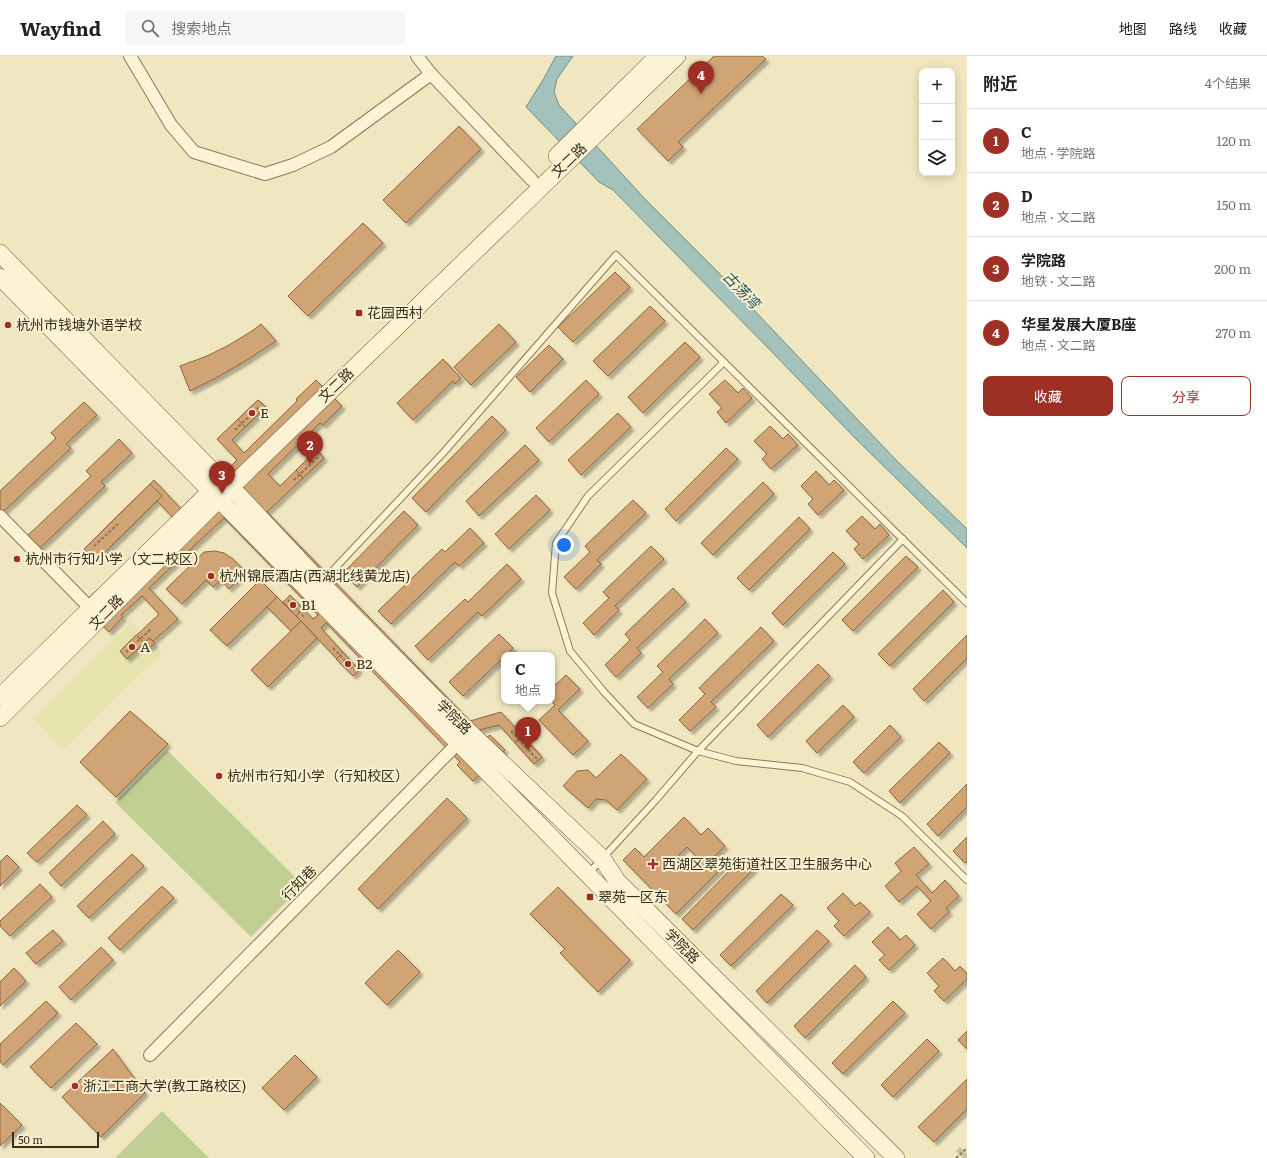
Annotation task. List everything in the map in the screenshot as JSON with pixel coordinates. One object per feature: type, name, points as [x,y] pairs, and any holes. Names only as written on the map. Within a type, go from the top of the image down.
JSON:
[{"type":"main road","name":"文二路","points":[[0,697],[91,608],[221,489],[566,155],[590,131],[658,56]]},
{"type":"main road","name":"文二路","points":[[590,131],[677,56]]},
{"type":"main road","name":"文二路","points":[[0,718],[221,489],[532,180],[566,155]]},
{"type":"main road","name":"学院路","points":[[0,253],[221,489],[463,737],[588,874],[866,1158]]},
{"type":"main road","name":"学院路","points":[[0,277],[321,583],[439,704],[463,737],[602,858],[617,881],[896,1158]]},
{"type":"street","points":[[130,56],[171,125],[194,152],[265,174],[293,165],[331,147],[431,74]]},
{"type":"street","points":[[417,56],[431,74],[532,180]]},
{"type":"street","points":[[0,516],[91,608]]},
{"type":"street","name":"行知巷","points":[[150,1055],[463,737]]},
{"type":"lane","points":[[321,583],[444,452],[616,255],[967,603]]},
{"type":"lane","points":[[724,362],[588,496],[556,543],[552,593],[570,651],[605,693],[634,724],[698,751],[736,761],[802,768],[850,782],[902,816],[967,880]]},
{"type":"lane","points":[[588,874],[655,801],[698,751],[903,539]]},
{"type":"path","points":[[235,430],[259,407]]},
{"type":"path","points":[[294,480],[318,457]]},
{"type":"path","points":[[94,546],[118,524]]},
{"type":"path","points":[[288,600],[304,617]]},
{"type":"path","points":[[126,652],[151,629]]},
{"type":"path","points":[[333,648],[354,670]]},
{"type":"path","points":[[511,731],[538,760]]},
{"type":"path","points":[[956,1158],[967,1148]]},
{"type":"shaded area","points":[[131,622],[162,653],[63,750],[33,719]]},
{"type":"green space","points":[[167,750],[303,885],[251,937],[115,802]]},
{"type":"green space","points":[[162,1111],[209,1158],[115,1158]]},
{"type":"water","points":[[556,56],[573,56],[557,79],[554,92],[559,105],[644,198],[717,271],[896,460],[967,529],[967,548],[854,437],[613,190],[599,182],[526,107]]},
{"type":"building","points":[[714,56],[762,56],[766,59],[678,142],[683,147],[668,161],[637,129]]},
{"type":"building","points":[[459,126],[481,149],[406,223],[383,200]]},
{"type":"building","points":[[363,223],[383,243],[308,316],[288,296]]},
{"type":"building","points":[[615,272],[630,287],[573,342],[558,327]]},
{"type":"building","points":[[650,306],[665,321],[608,376],[593,361]]},
{"type":"building","points":[[261,324],[276,341],[218,377],[190,391],[180,366],[207,356],[229,345]]},
{"type":"building","points":[[499,324],[516,342],[471,385],[454,367]]},
{"type":"building","points":[[685,342],[700,357],[643,413],[628,397]]},
{"type":"building","points":[[549,345],[563,359],[530,392],[516,377]]},
{"type":"building","points":[[443,359],[461,378],[455,384],[453,381],[413,420],[397,403]]},
{"type":"building","points":[[316,380],[342,406],[323,425],[320,423],[268,474],[280,486],[317,450],[324,458],[267,512],[470,721],[501,712],[542,757],[534,764],[499,725],[479,730],[486,738],[490,735],[505,750],[473,781],[457,765],[460,762],[326,623],[321,628],[359,670],[353,676],[283,602],[290,595],[313,619],[318,615],[224,518],[149,588],[178,619],[153,641],[149,638],[127,659],[120,651],[159,614],[142,596],[121,615],[123,617],[109,632],[81,605],[97,590],[99,592],[175,520],[157,501],[96,561],[84,549],[154,480],[184,512],[237,460],[217,439],[258,400],[266,407],[232,440],[244,453],[297,401],[296,399]]},
{"type":"building","points":[[586,380],[599,394],[549,442],[536,428]]},
{"type":"building","points":[[725,380],[738,393],[743,388],[752,398],[726,423],[717,412],[722,408],[709,394]]},
{"type":"building","name":"E","points":[[258,400],[266,407],[245,427],[238,419]]},
{"type":"building","points":[[84,402],[97,415],[66,444],[71,448],[3,512],[0,509],[0,491],[56,438],[51,433]]},
{"type":"building","points":[[618,413],[631,427],[581,475],[568,460]]},
{"type":"building","points":[[492,416],[506,430],[426,512],[412,498]]},
{"type":"building","points":[[770,426],[783,439],[788,434],[798,445],[771,469],[762,459],[767,454],[754,441]]},
{"type":"building","points":[[119,439],[132,453],[101,482],[105,486],[38,550],[26,537],[91,476],[86,471]]},
{"type":"building","points":[[525,445],[539,460],[479,516],[466,501]]},
{"type":"building","points":[[726,448],[738,459],[676,521],[665,509]]},
{"type":"building","points":[[317,450],[324,458],[303,478],[296,470]]},
{"type":"building","points":[[816,471],[829,485],[834,480],[844,490],[818,515],[808,504],[813,499],[801,486]]},
{"type":"building","points":[[763,482],[774,494],[713,555],[701,543]]},
{"type":"building","points":[[150,484],[162,496],[96,561],[84,549]]},
{"type":"building","points":[[536,495],[550,510],[509,549],[495,534]]},
{"type":"building","points":[[633,500],[646,513],[597,560],[601,564],[576,589],[564,577],[590,552],[585,546]]},
{"type":"building","points":[[404,511],[418,525],[357,587],[343,573]]},
{"type":"building","points":[[862,516],[875,529],[880,524],[889,535],[863,559],[854,549],[859,544],[846,531]]},
{"type":"building","points":[[799,517],[810,529],[749,590],[737,578]]},
{"type":"building","points":[[470,528],[484,543],[459,566],[455,562],[391,624],[378,611],[442,549],[445,552]]},
{"type":"building","points":[[651,546],[664,559],[615,606],[619,610],[594,635],[583,623],[609,598],[603,592]]},
{"type":"building","name":"杭州锦辰酒店(西湖北线黄龙店)","points":[[215,551],[224,553],[233,559],[246,572],[229,589],[221,580],[213,587],[206,580],[182,604],[166,589],[204,552]]},
{"type":"building","points":[[833,552],[845,564],[783,625],[772,613]]},
{"type":"building","points":[[906,556],[918,567],[853,631],[842,620]]},
{"type":"building","points":[[507,564],[521,579],[482,616],[478,612],[428,660],[415,646],[465,599],[468,602]]},
{"type":"building","points":[[260,580],[277,597],[227,646],[210,630]]},
{"type":"building","points":[[673,588],[686,602],[637,648],[641,653],[616,677],[605,665],[630,640],[625,634]]},
{"type":"building","points":[[943,590],[954,602],[890,666],[878,654]]},
{"type":"building","name":"B1","points":[[290,595],[303,609],[296,616],[283,602]]},
{"type":"building","points":[[277,597],[301,621],[291,631],[267,607]]},
{"type":"building","points":[[705,619],[718,633],[669,679],[673,684],[648,708],[637,697],[663,672],[657,666]]},
{"type":"building","points":[[301,621],[317,638],[268,687],[251,670]]},
{"type":"building","points":[[761,627],[774,641],[711,702],[716,707],[690,731],[679,720],[705,694],[699,688]]},
{"type":"building","points":[[499,634],[513,648],[509,652],[501,652],[501,660],[463,696],[449,682]]},
{"type":"building","name":"A","points":[[136,635],[144,643],[127,659],[120,651]]},
{"type":"building","points":[[967,635],[967,658],[924,701],[913,689]]},
{"type":"building","points":[[149,638],[155,643],[149,648],[144,643]]},
{"type":"building","name":"B2","points":[[343,652],[359,670],[353,676],[336,659]]},
{"type":"building","points":[[818,664],[830,676],[768,737],[757,725]]},
{"type":"building","points":[[566,675],[580,689],[558,710],[588,741],[573,755],[539,720],[555,705],[555,685]]},
{"type":"building","points":[[843,705],[854,717],[817,753],[806,741]]},
{"type":"building","points":[[130,711],[168,744],[116,797],[80,762]]},
{"type":"building","points":[[890,725],[901,737],[864,773],[853,762]]},
{"type":"building","points":[[522,736],[542,757],[534,764],[515,743]]},
{"type":"building","points":[[939,742],[950,753],[900,803],[889,791]]},
{"type":"building","points":[[621,754],[647,779],[617,810],[606,800],[596,799],[588,808],[563,786],[577,771],[588,770],[596,778]]},
{"type":"building","points":[[967,784],[967,807],[938,836],[927,824]]},
{"type":"building","points":[[447,798],[467,818],[378,909],[358,889]]},
{"type":"building","points":[[77,805],[87,815],[37,862],[27,853]]},
{"type":"building","name":"西湖区翠苑街道社区卫生服务中心","points":[[684,817],[701,835],[708,828],[725,846],[712,859],[722,868],[676,914],[623,860],[635,848],[644,857]],"holes":[[[687,847],[699,860],[687,871],[675,859]]]},
{"type":"building","points":[[103,821],[115,834],[61,886],[49,873]]},
{"type":"building","points":[[967,837],[967,861],[965,863],[953,851]]},
{"type":"building","points":[[914,847],[929,864],[916,875],[932,893],[945,880],[959,896],[946,908],[949,912],[931,929],[917,914],[931,901],[917,886],[899,902],[885,886],[901,871],[895,863]]},
{"type":"building","points":[[132,854],[144,866],[89,918],[77,906]]},
{"type":"building","points":[[7,855],[19,867],[0,886],[0,862]]},
{"type":"building","points":[[743,857],[754,869],[693,930],[682,919]]},
{"type":"building","points":[[40,884],[52,897],[10,936],[0,926],[0,921]]},
{"type":"building","points":[[162,886],[174,898],[120,950],[108,938]]},
{"type":"building","points":[[558,887],[630,960],[598,992],[560,953],[565,949],[530,914]]},
{"type":"building","points":[[843,893],[855,906],[860,902],[870,912],[844,936],[834,926],[839,921],[827,908]]},
{"type":"building","points":[[781,894],[793,905],[731,966],[720,955]]},
{"type":"building","points":[[888,927],[900,940],[906,935],[915,945],[889,970],[879,960],[885,955],[872,942]]},
{"type":"building","points":[[53,930],[63,941],[36,964],[26,953]]},
{"type":"building","points":[[817,930],[829,941],[767,1003],[756,991]]},
{"type":"building","points":[[101,947],[113,960],[71,1000],[59,987]]},
{"type":"building","points":[[398,950],[420,972],[387,1005],[365,983]]},
{"type":"building","points":[[943,958],[955,971],[960,966],[967,974],[967,979],[944,1001],[934,991],[939,986],[927,973]]},
{"type":"building","points":[[855,965],[866,977],[805,1038],[794,1026]]},
{"type":"building","points":[[14,968],[26,981],[0,1006],[0,982]]},
{"type":"building","points":[[46,1001],[58,1013],[3,1065],[0,1062],[0,1044]]},
{"type":"building","points":[[893,1001],[905,1013],[843,1074],[832,1063]]},
{"type":"building","points":[[76,1023],[97,1044],[51,1088],[30,1067]]},
{"type":"building","points":[[967,1031],[967,1049],[958,1040]]},
{"type":"building","points":[[927,1039],[939,1051],[893,1097],[881,1085]]},
{"type":"building","points":[[113,1049],[145,1093],[101,1137],[62,1097]]},
{"type":"building","points":[[295,1055],[317,1077],[284,1110],[262,1088]]},
{"type":"building","points":[[967,1079],[967,1109],[934,1142],[918,1127]]},
{"type":"building","points":[[0,1103],[22,1125],[0,1146]]},
{"type":"tunnel","points":[[963,1158],[967,1154]]},
{"type":"place","name":"华星发展大厦B座","points":[[701,94]]},
{"type":"place","name":"花园西村","points":[[359,313]]},
{"type":"place","name":"杭州市钱塘外语学校","points":[[8,325]]},
{"type":"place","name":"E","points":[[252,413]]},
{"type":"place","name":"D","points":[[310,464]]},
{"type":"place","name":"学院路","points":[[222,494]]},
{"type":"place","name":"杭州市行知小学（文二校区）","points":[[17,559]]},
{"type":"place","name":"杭州锦辰酒店(西湖北线黄龙店)","points":[[211,576]]},
{"type":"place","name":"B1","points":[[293,605]]},
{"type":"place","name":"A","points":[[132,647]]},
{"type":"place","name":"B2","points":[[348,664]]},
{"type":"place","name":"C","points":[[528,750]]},
{"type":"place","name":"杭州市行知小学（行知校区）","points":[[219,776]]},
{"type":"place","name":"西湖区翠苑街道社区卫生服务中心","points":[[653,864]]},
{"type":"place","name":"翠苑一区东","points":[[590,897]]},
{"type":"place","name":"浙江工商大学(教工路校区)","points":[[75,1086]]},
{"type":"water label","name":"古荡湾","points":[[741,290]]}]
